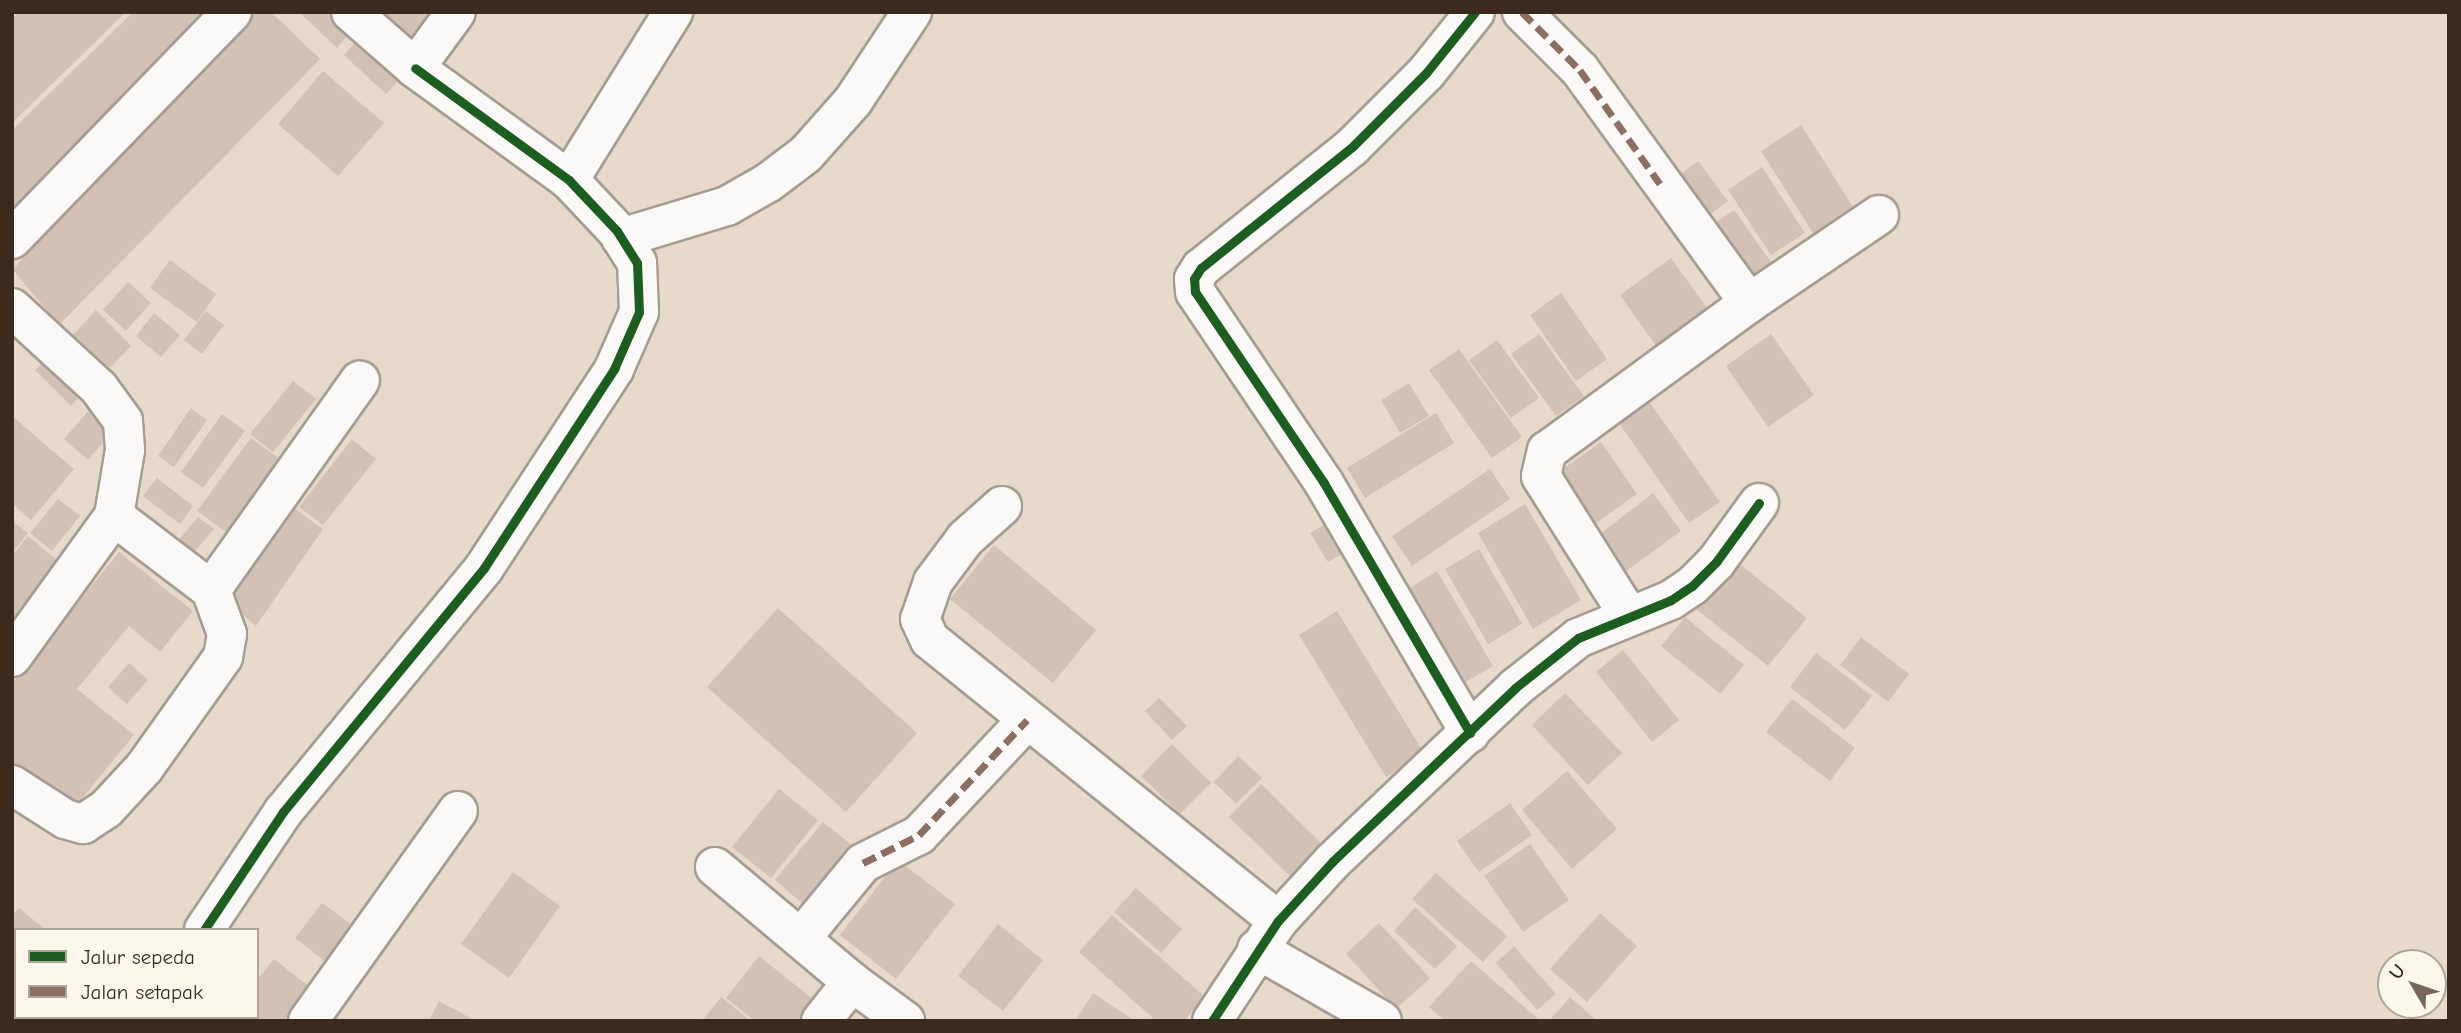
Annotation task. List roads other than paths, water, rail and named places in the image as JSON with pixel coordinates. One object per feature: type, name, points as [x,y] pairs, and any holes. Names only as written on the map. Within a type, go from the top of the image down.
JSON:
[{"type":"street","points":[[12,239],[232,12]]},
{"type":"street","points":[[205,928],[283,812],[484,568],[614,369],[639,312],[637,263],[621,238],[569,180],[415,68],[351,12]]},
{"type":"street","points":[[415,68],[456,12]]},
{"type":"street","points":[[569,180],[673,12]]},
{"type":"street","points":[[621,238],[727,206],[769,183],[806,154],[853,102],[912,12]]},
{"type":"street","points":[[1470,733],[1324,483],[1195,292],[1194,279],[1201,268],[1352,147],[1426,73],[1475,12]]},
{"type":"street","points":[[1522,12],[1580,70],[1749,303]]},
{"type":"street","points":[[1629,616],[1541,476],[1541,463],[1547,451],[1749,303],[1879,215]]},
{"type":"street","points":[[12,308],[99,388],[123,421],[124,479],[114,516],[12,657]]},
{"type":"street","points":[[211,590],[360,380]]},
{"type":"street","points":[[1212,1021],[1267,935],[1333,861],[1542,665],[1578,638],[1671,600],[1692,586],[1716,562],[1759,503]]},
{"type":"street","points":[[1002,506],[965,539],[933,582],[920,619],[930,640],[1027,720],[1267,935],[1382,1021]]},
{"type":"street","points":[[12,785],[65,819],[83,824],[106,809],[144,768],[223,657],[228,634],[211,590],[114,516]]},
{"type":"street","points":[[802,937],[863,863],[919,835],[1027,720]]},
{"type":"street","points":[[308,1021],[458,811]]},
{"type":"street","points":[[715,867],[802,937],[852,982],[905,1021]]},
{"type":"street","points":[[821,1021],[852,982]]}]
